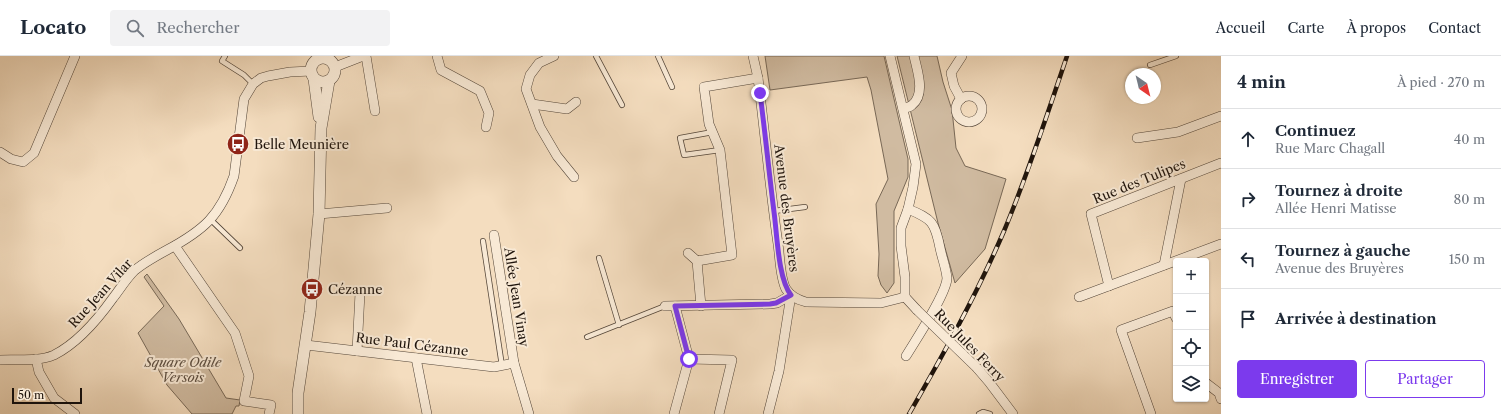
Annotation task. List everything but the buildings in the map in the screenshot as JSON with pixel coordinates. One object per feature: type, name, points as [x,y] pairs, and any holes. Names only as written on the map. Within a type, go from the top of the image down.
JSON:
[{"type":"street","points":[[0,152],[11,159],[23,162],[34,153],[73,59],[64,56]]},
{"type":"street","points":[[335,67],[362,56]]},
{"type":"street","points":[[366,56],[375,111]]},
{"type":"street","points":[[437,56],[441,70],[480,91],[489,113],[486,127]]},
{"type":"street","points":[[554,56],[539,63],[530,75],[526,89],[540,127],[557,156],[574,177]]},
{"type":"street","name":"Avenue des Bruyères","points":[[753,56],[758,78],[784,282],[786,289],[791,295]]},
{"type":"street","points":[[791,295],[806,302],[881,303],[905,297],[906,277],[901,246],[901,228],[908,209],[916,164],[890,56]]},
{"type":"street","points":[[903,108],[912,106],[918,96],[919,85],[914,56]]},
{"type":"street","points":[[961,99],[954,86],[951,73],[954,66],[962,56]]},
{"type":"street","points":[[253,84],[261,78],[290,72],[312,76],[319,82],[324,83],[329,81],[335,72],[335,67],[325,57],[314,62],[311,66],[312,76],[321,128]]},
{"type":"street","points":[[697,261],[732,255],[720,150],[709,124],[704,87],[758,78]]},
{"type":"street","points":[[298,414],[298,393],[306,345],[319,214],[321,128],[329,81]]},
{"type":"street","name":"Rue Jean Vilar","points":[[0,360],[36,359],[53,355],[64,349],[98,319],[134,271],[199,231],[211,220],[226,198],[234,176],[244,99],[253,84]]},
{"type":"street","points":[[532,104],[567,109],[576,102]]},
{"type":"street","points":[[1137,138],[1178,132],[1221,116]]},
{"type":"street","name":"Rue des Tulipes","points":[[1109,286],[1090,214],[1221,163]]},
{"type":"street","points":[[1164,265],[1181,178]]},
{"type":"street","points":[[319,214],[386,208]]},
{"type":"street","points":[[906,356],[943,294],[947,279],[938,234],[933,223],[923,216],[908,209]]},
{"type":"street","name":"Allée Jean Vinay","points":[[494,235],[514,363],[529,414]]},
{"type":"street","points":[[1079,297],[1221,244]]},
{"type":"street","points":[[175,246],[235,333],[249,376],[244,401],[270,404],[269,414]]},
{"type":"street","points":[[688,253],[697,261],[701,306]]},
{"type":"street","points":[[357,351],[360,293]]},
{"type":"street","points":[[665,306],[770,304],[776,303],[791,295]]},
{"type":"street","points":[[768,414],[779,371],[791,295]]},
{"type":"street","name":"Rue Jules Ferry","points":[[905,297],[977,368],[1013,414]]},
{"type":"street","points":[[674,414],[689,359],[675,306]]},
{"type":"street","points":[[1151,414],[1121,330],[1173,311]]},
{"type":"street","name":"Rue Paul Cézanne","points":[[306,345],[494,366],[514,363]]},
{"type":"street","points":[[416,358],[427,414]]},
{"type":"street","points":[[36,359],[39,372],[54,398],[73,414]]},
{"type":"street","points":[[689,359],[732,360],[719,414]]},
{"type":"street","points":[[1209,385],[1219,393],[1221,399]]},
{"type":"lane","points":[[225,56],[222,61],[244,75],[253,84]]},
{"type":"lane","points":[[596,56],[622,105]]},
{"type":"lane","points":[[658,56],[672,87]]},
{"type":"lane","points":[[1150,65],[1176,56]]},
{"type":"lane","points":[[713,132],[680,138],[684,155],[720,150]]},
{"type":"lane","points":[[774,211],[805,207]]},
{"type":"lane","points":[[211,220],[240,248]]},
{"type":"lane","points":[[483,241],[502,366]]},
{"type":"lane","points":[[599,258],[619,324]]},
{"type":"lane","points":[[587,337],[665,306]]},
{"type":"lane","points":[[979,414],[983,412],[990,414]]},
{"type":"green space","points":[[765,56],[884,56],[908,159],[908,177],[894,211],[894,283],[887,293],[881,285],[878,276],[879,254],[876,204],[888,179],[871,90],[867,77],[770,90]]},
{"type":"green space","points":[[897,56],[937,56],[952,110],[956,148],[965,166],[1006,179],[985,249],[955,283],[938,223]]},
{"type":"green space","name":"Square Odile Versois","points":[[147,274],[179,319],[226,398],[240,400],[239,406],[236,406],[232,414],[192,414],[167,385],[138,333],[164,306],[144,277]]},
{"type":"railway","points":[[909,414],[959,324],[994,255],[1013,210],[1067,56]]},
{"type":"place","name":"Belle Meunière","points":[[238,144]]},
{"type":"place","name":"Cézanne","points":[[312,289]]},
{"type":"route","points":[[689,359],[675,306],[770,304],[776,303],[791,295],[786,289],[784,282],[760,93]]}]
